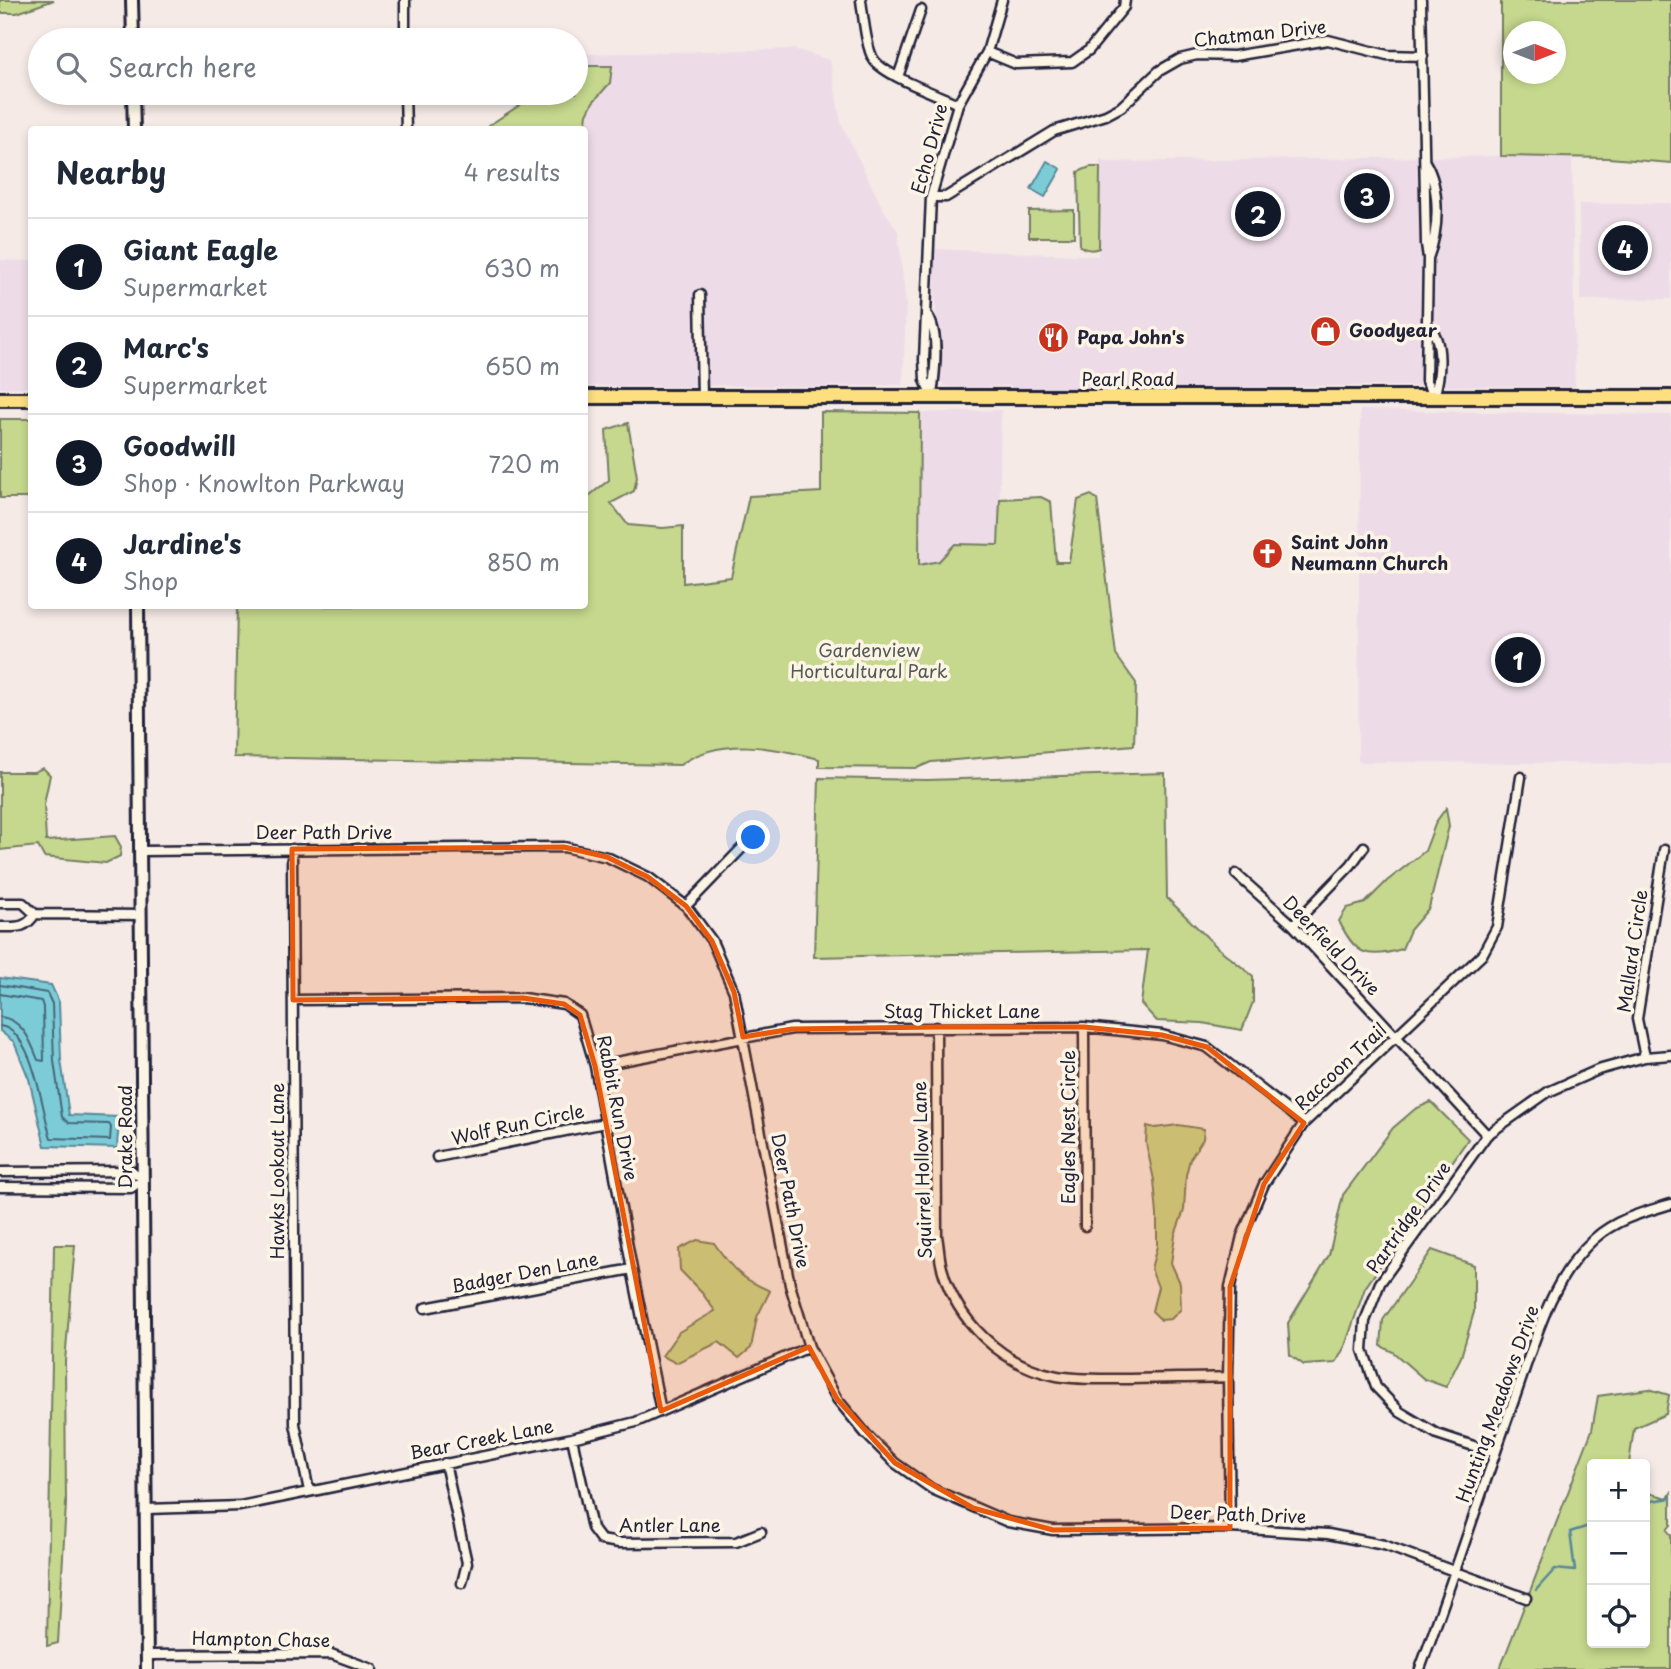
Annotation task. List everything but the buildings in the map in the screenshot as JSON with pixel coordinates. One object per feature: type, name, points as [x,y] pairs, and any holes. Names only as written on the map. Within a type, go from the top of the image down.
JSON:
[{"type":"main road","name":"Pearl Road","points":[[588,397],[1671,397]]},
{"type":"main road","points":[[0,399],[28,399]]},
{"type":"street","points":[[132,0],[133,28]]},
{"type":"street","points":[[405,0],[405,28]]},
{"type":"street","points":[[861,0],[865,30],[874,60],[898,77],[958,104]]},
{"type":"street","name":"Echo Drive","points":[[932,397],[934,325],[928,316],[931,197],[958,104],[987,52],[1002,0]]},
{"type":"street","points":[[987,52],[1016,64],[1072,62],[1089,50],[1124,7],[1125,0]]},
{"type":"street","points":[[1421,0],[1423,160],[1430,169],[1436,205],[1434,242],[1428,258],[1427,325],[1433,329],[1438,345],[1439,381],[1434,397]]},
{"type":"street","points":[[898,77],[921,10]]},
{"type":"street","name":"Chatman Drive","points":[[931,197],[946,197],[1054,131],[1106,115],[1121,107],[1159,71],[1180,58],[1198,55],[1234,56],[1328,40],[1387,55],[1423,56]]},
{"type":"street","points":[[133,105],[134,126]]},
{"type":"street","points":[[405,105],[406,126]]},
{"type":"street","points":[[700,295],[702,398]]},
{"type":"street","name":"Drake Road","points":[[138,609],[147,1669]]},
{"type":"street","name":"Raccoon Trail","points":[[1230,1528],[1230,1287],[1242,1236],[1264,1184],[1304,1123],[1482,955],[1497,928],[1521,777]]},
{"type":"street","name":"Deer Path Drive","points":[[141,851],[564,847],[607,857],[648,877],[686,906],[712,941],[734,992],[790,1285],[809,1347],[837,1399],[895,1463],[932,1489],[1008,1522],[1053,1530],[1230,1528],[1328,1534],[1384,1545],[1526,1598]]},
{"type":"street","points":[[1293,926],[1351,865],[1363,847]]},
{"type":"street","points":[[686,906],[742,848]]},
{"type":"street","name":"Hawks Lookout Lane","points":[[292,849],[295,1424],[309,1491]]},
{"type":"street","name":"Mallard Circle","points":[[1645,1056],[1637,1019],[1664,850]]},
{"type":"street","name":"Deerfield Drive","points":[[1236,874],[1293,926],[1488,1135]]},
{"type":"street","points":[[0,903],[23,903],[35,914],[141,915]]},
{"type":"street","points":[[0,927],[22,927],[30,922],[35,914]]},
{"type":"street","name":"Rabbit Run Drive","points":[[293,1000],[523,998],[564,1004],[580,1016],[595,1066],[661,1411]]},
{"type":"street","name":"Squirrel Hollow Lane","points":[[936,1027],[937,1236],[941,1266],[958,1307],[972,1325],[990,1344],[1014,1361],[1036,1371],[1057,1376],[1083,1379],[1228,1377]]},
{"type":"street","name":"Stag Thicket Lane","points":[[595,1066],[792,1029],[1084,1027],[1162,1035],[1207,1047],[1304,1123]]},
{"type":"street","name":"Eagles Nest Circle","points":[[1084,1027],[1085,1226]]},
{"type":"street","name":"Partridge Drive","points":[[1495,1453],[1437,1434],[1400,1412],[1376,1387],[1363,1350],[1365,1321],[1380,1283],[1488,1135],[1548,1092],[1598,1070],[1645,1056],[1671,1055]]},
{"type":"street","name":"Wolf Run Circle","points":[[438,1157],[605,1123]]},
{"type":"street","points":[[0,1172],[132,1171],[143,1179],[131,1188],[0,1187]]},
{"type":"street","name":"Hunting Meadows Drive","points":[[1420,1669],[1546,1313],[1567,1270],[1595,1238],[1624,1219],[1671,1204]]},
{"type":"street","name":"Badger Den Lane","points":[[425,1308],[632,1269]]},
{"type":"street","name":"Bear Creek Lane","points":[[146,1508],[240,1506],[572,1438],[636,1422],[809,1347]]},
{"type":"street","name":"Antler Lane","points":[[572,1438],[592,1528],[601,1539],[619,1544],[736,1542],[761,1532]]},
{"type":"street","points":[[445,1463],[467,1563],[462,1583]]},
{"type":"street","name":"Hampton Chase","points":[[148,1655],[331,1654],[372,1669]]},
{"type":"highlighted area","points":[[564,847],[607,857],[648,877],[686,906],[712,941],[734,992],[743,1037],[792,1029],[1084,1027],[1162,1035],[1207,1047],[1304,1123],[1264,1184],[1230,1287],[1230,1528],[1053,1530],[973,1508],[895,1463],[837,1399],[809,1347],[661,1411],[595,1066],[580,1015],[564,1004],[523,998],[293,1000],[292,849]]},
{"type":"shaded area","points":[[794,49],[830,60],[841,123],[883,209],[898,231],[906,305],[903,385],[588,386],[588,126],[565,126],[572,105],[588,105],[588,54]]},
{"type":"shaded area","points":[[1572,157],[1575,387],[1327,386],[1012,393],[1011,386],[944,386],[938,375],[934,249],[1098,256],[1100,160]]},
{"type":"shaded area","points":[[1671,203],[1671,299],[1580,300],[1579,204]]},
{"type":"shaded area","points":[[0,260],[28,261],[28,387],[0,388]]},
{"type":"shaded area","points":[[1001,410],[999,546],[955,544],[939,561],[919,565],[920,413]]},
{"type":"shaded area","points":[[1360,410],[1671,415],[1671,764],[1358,762]]},
{"type":"green space","points":[[0,0],[54,0],[17,13],[0,13]]},
{"type":"green space","points":[[1501,0],[1671,0],[1671,163],[1608,158],[1501,156]]},
{"type":"green space","points":[[588,66],[612,66],[610,83],[593,102],[587,114],[586,126],[488,126],[520,105],[588,105]]},
{"type":"green space","points":[[1090,167],[1100,167],[1099,248],[1091,250],[1080,246],[1078,172]]},
{"type":"green space","points":[[1074,210],[1074,237],[1029,237],[1029,211]]},
{"type":"green space","name":"Gardenview Horticultural Park","points":[[821,412],[920,413],[919,565],[939,561],[955,544],[998,545],[1000,499],[1041,497],[1051,502],[1056,562],[1069,562],[1078,500],[1091,495],[1097,499],[1116,655],[1136,683],[1134,745],[931,762],[917,768],[819,767],[819,759],[748,747],[712,750],[680,765],[234,757],[237,609],[588,609],[588,497],[609,480],[606,430],[628,423],[637,477],[634,491],[611,503],[628,525],[663,528],[683,526],[683,583],[731,577],[749,496],[821,492]]},
{"type":"green space","points":[[0,419],[28,419],[28,498],[0,498]]},
{"type":"green space","points":[[43,768],[50,775],[44,804],[46,841],[115,836],[121,847],[120,856],[106,863],[44,857],[38,846],[0,850],[0,772],[34,772]]},
{"type":"green space","points":[[1165,773],[1167,898],[1218,948],[1253,976],[1253,1002],[1242,1030],[1202,1023],[1157,1021],[1141,1004],[1148,950],[814,957],[819,778],[927,780]]},
{"type":"green space","points":[[1446,808],[1449,826],[1429,908],[1410,930],[1402,949],[1379,954],[1363,952],[1351,941],[1339,921],[1347,908],[1365,903],[1387,881],[1425,851],[1436,822]]},
{"type":"green space","points":[[1431,1102],[1468,1139],[1365,1288],[1345,1346],[1336,1363],[1304,1365],[1290,1355],[1288,1323],[1329,1255],[1343,1195],[1393,1128],[1415,1109]]},
{"type":"green space","points":[[1178,1125],[1204,1129],[1203,1139],[1190,1159],[1186,1175],[1184,1210],[1175,1235],[1171,1263],[1180,1283],[1181,1309],[1171,1319],[1161,1320],[1152,1311],[1158,1287],[1151,1269],[1157,1246],[1157,1215],[1154,1180],[1146,1143],[1147,1126],[1155,1128]]},
{"type":"green space","points":[[697,1240],[714,1243],[738,1272],[770,1291],[757,1317],[751,1348],[739,1358],[719,1342],[676,1363],[662,1356],[679,1332],[715,1311],[680,1270],[679,1249]]},
{"type":"green space","points":[[54,1245],[75,1245],[65,1361],[66,1504],[58,1643],[47,1646]]},
{"type":"green space","points":[[1432,1250],[1474,1265],[1474,1312],[1461,1357],[1446,1387],[1424,1379],[1393,1352],[1381,1346],[1383,1320]]},
{"type":"green space","points":[[1649,1389],[1669,1395],[1666,1414],[1634,1428],[1630,1459],[1587,1459],[1587,1648],[1650,1648],[1650,1493],[1668,1498],[1671,1493],[1671,1525],[1667,1530],[1671,1535],[1671,1669],[1500,1669],[1592,1430],[1598,1396]]},
{"type":"water","points":[[1047,161],[1061,169],[1045,197],[1031,189]]},
{"type":"water","points":[[0,978],[51,985],[59,1002],[61,1060],[69,1115],[119,1117],[117,1148],[45,1146],[29,1079],[14,1042],[0,1031]]},
{"type":"waterway","points":[[1650,1501],[1671,1498]]},
{"type":"waterway","points":[[1536,1590],[1555,1569],[1575,1571],[1570,1532],[1587,1527]]},
{"type":"place","name":"Goodwill","points":[[1367,196]]},
{"type":"place","name":"Marc's","points":[[1258,214]]},
{"type":"place","name":"Jardine's","points":[[1625,248]]},
{"type":"place","name":"Goodyear","points":[[1326,331]]},
{"type":"place","name":"Papa John's","points":[[1054,338]]},
{"type":"place","name":"Saint John Neumann Church","points":[[1268,553]]},
{"type":"place","name":"Giant Eagle","points":[[1518,660]]}]
